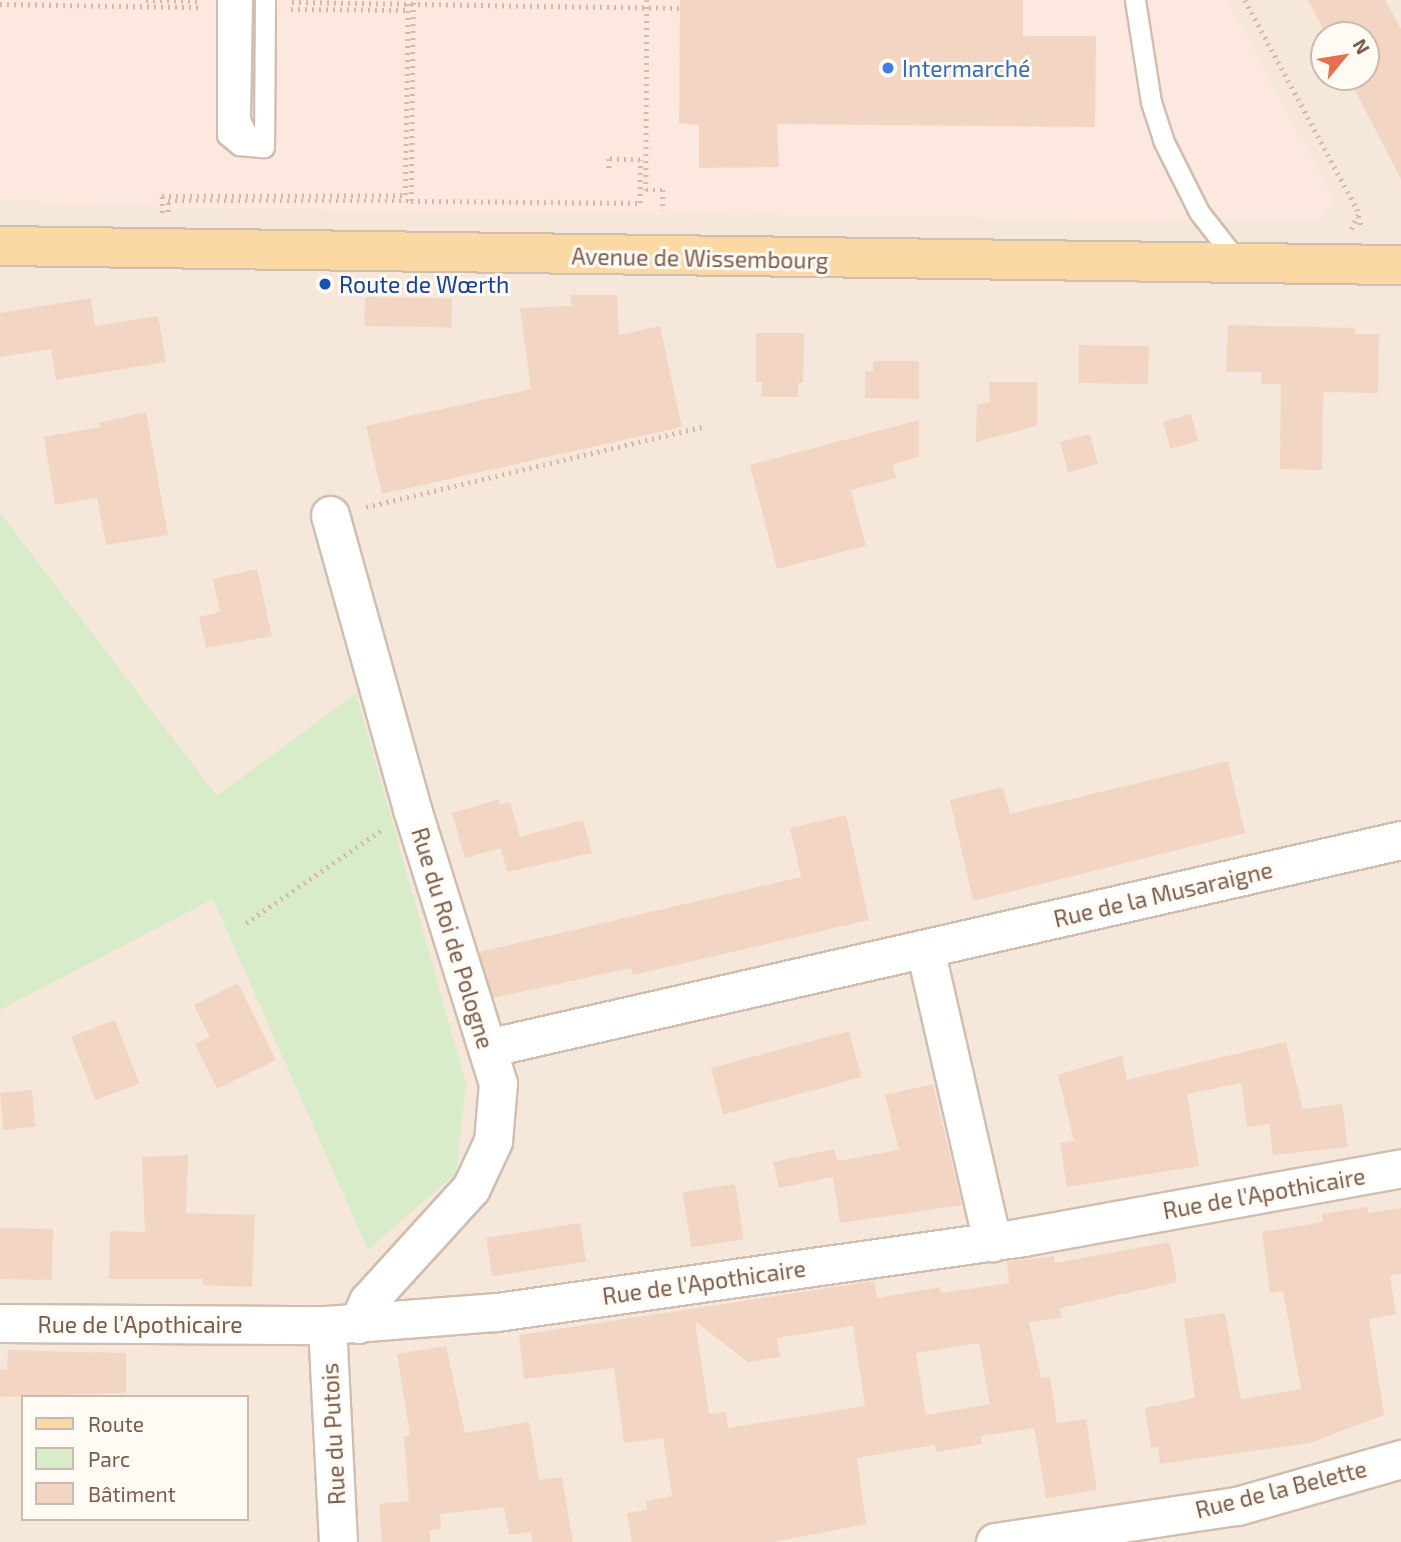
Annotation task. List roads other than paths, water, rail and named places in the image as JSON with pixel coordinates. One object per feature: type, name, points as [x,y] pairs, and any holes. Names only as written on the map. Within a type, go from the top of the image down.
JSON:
[{"type":"main road","name":"Avenue de Wissembourg","points":[[0,246],[1385,265]]},
{"type":"street","name":"Rue du Roi de Pologne","points":[[330,516],[412,809],[498,1083],[493,1141],[471,1188],[368,1301],[342,1324]]},
{"type":"street","name":"Rue de la Musaraigne","points":[[487,1048],[1401,840]]},
{"type":"street","points":[[925,949],[992,1242]]},
{"type":"street","name":"Rue de l'Apothicaire","points":[[0,1322],[342,1324],[496,1312],[992,1242],[1401,1168]]},
{"type":"street","name":"Rue du Putois","points":[[338,1542],[342,1324]]},
{"type":"street","name":"Rue de la Belette","points":[[995,1542],[1237,1506],[1401,1459]]},
{"type":"lane","points":[[242,0],[240,120],[246,132],[264,147]]},
{"type":"lane","points":[[1135,0],[1151,102],[1187,190],[1238,263]]},
{"type":"lane","points":[[218,3],[227,135],[239,145],[264,147]]},
{"type":"lane","points":[[264,147],[276,3]]},
{"type":"place","name":"Intermarché","points":[[888,68]]},
{"type":"place","name":"Route de Wœrth","points":[[325,284]]}]
